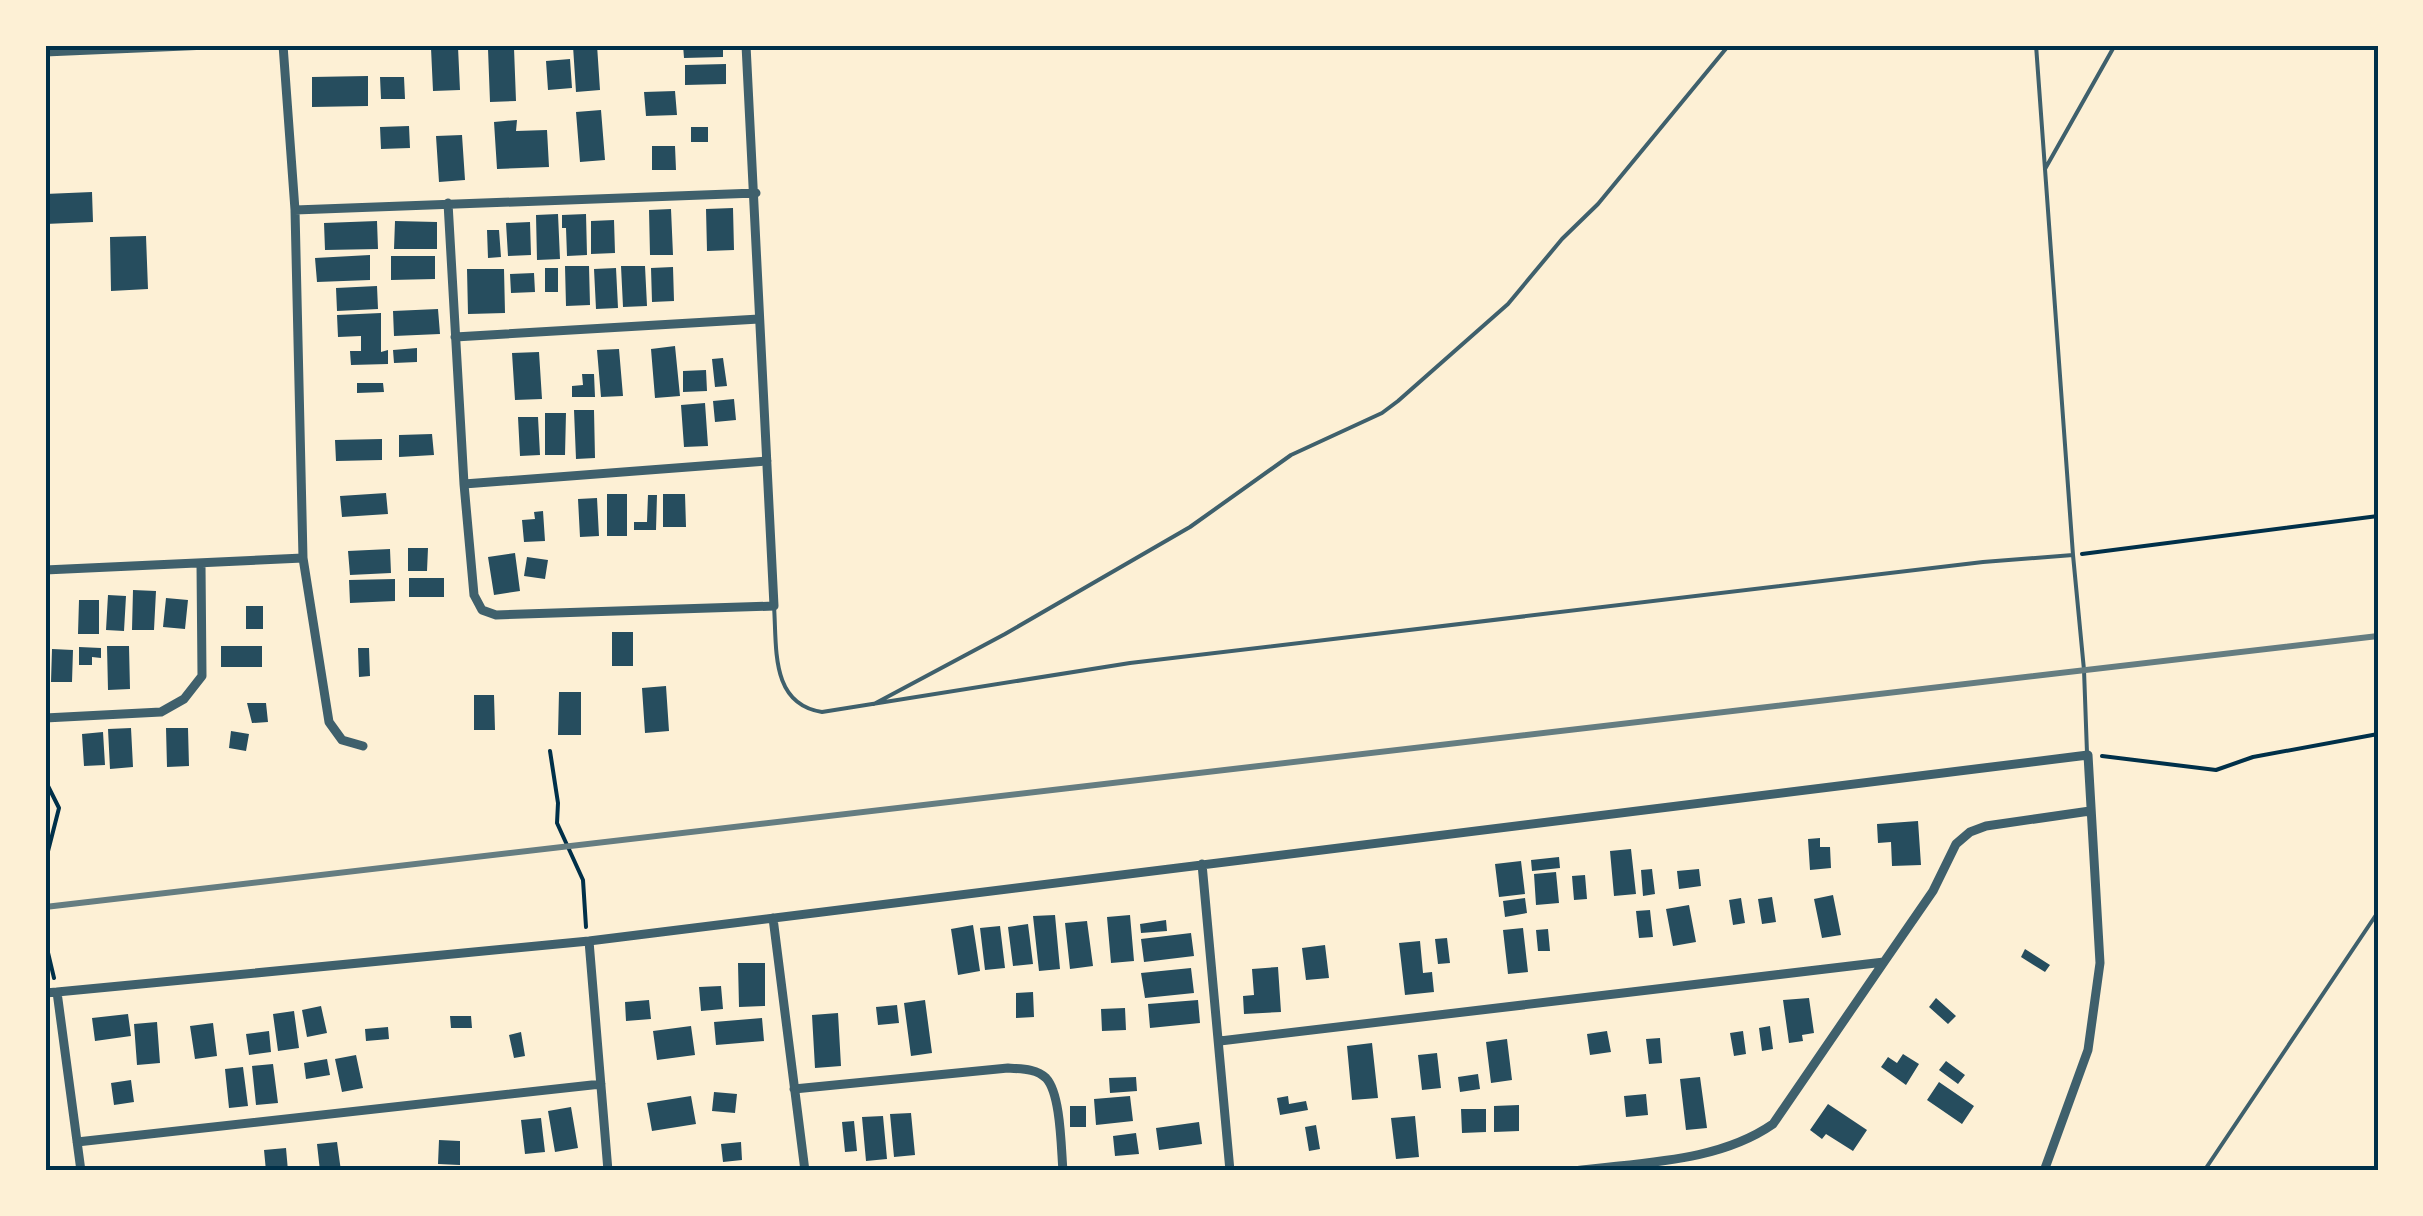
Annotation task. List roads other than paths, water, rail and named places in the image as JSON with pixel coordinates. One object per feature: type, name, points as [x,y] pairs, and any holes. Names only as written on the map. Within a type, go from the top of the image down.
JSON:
[{"type":"street","points":[[45,52],[208,45]]},
{"type":"street","points":[[283,45],[295,210],[303,558],[329,722],[342,740],[363,746]]},
{"type":"street","points":[[448,203],[464,484],[474,595],[482,610],[496,614],[774,606],[746,45]]},
{"type":"street","points":[[295,210],[756,193]]},
{"type":"street","points":[[456,338],[760,319]]},
{"type":"street","points":[[464,484],[767,461]]},
{"type":"street","points":[[45,570],[303,558]]},
{"type":"street","points":[[45,718],[161,712],[184,698],[202,676],[202,564]]},
{"type":"street","points":[[45,993],[589,942],[2088,754],[2100,963],[2088,1050],[2044,1171]]},
{"type":"street","points":[[1574,1171],[1710,1152],[1749,1141],[1773,1124],[1932,891],[1956,844],[1970,832],[1986,826],[2090,811]]},
{"type":"street","points":[[1202,864],[1230,1171]]},
{"type":"street","points":[[773,918],[805,1171]]},
{"type":"street","points":[[589,942],[608,1171]]},
{"type":"street","points":[[1220,1041],[1884,962]]},
{"type":"street","points":[[57,992],[81,1171]]},
{"type":"street","points":[[794,1089],[1026,1069],[1044,1076],[1055,1094],[1063,1171]]},
{"type":"street","points":[[77,1142],[601,1084]]},
{"type":"lane","points":[[870,706],[1190,528],[1291,454],[1398,401],[1508,304],[1562,239],[1598,204],[1729,45]]},
{"type":"lane","points":[[2036,45],[2088,754]]},
{"type":"lane","points":[[2045,168],[2116,45]]},
{"type":"lane","points":[[774,606],[779,670],[788,697],[804,709],[822,712],[1016,678],[1130,663],[1963,564],[2072,555]]},
{"type":"lane","points":[[2204,1171],[2378,912]]},
{"type":"railway","points":[[45,907],[2378,636]]}]
